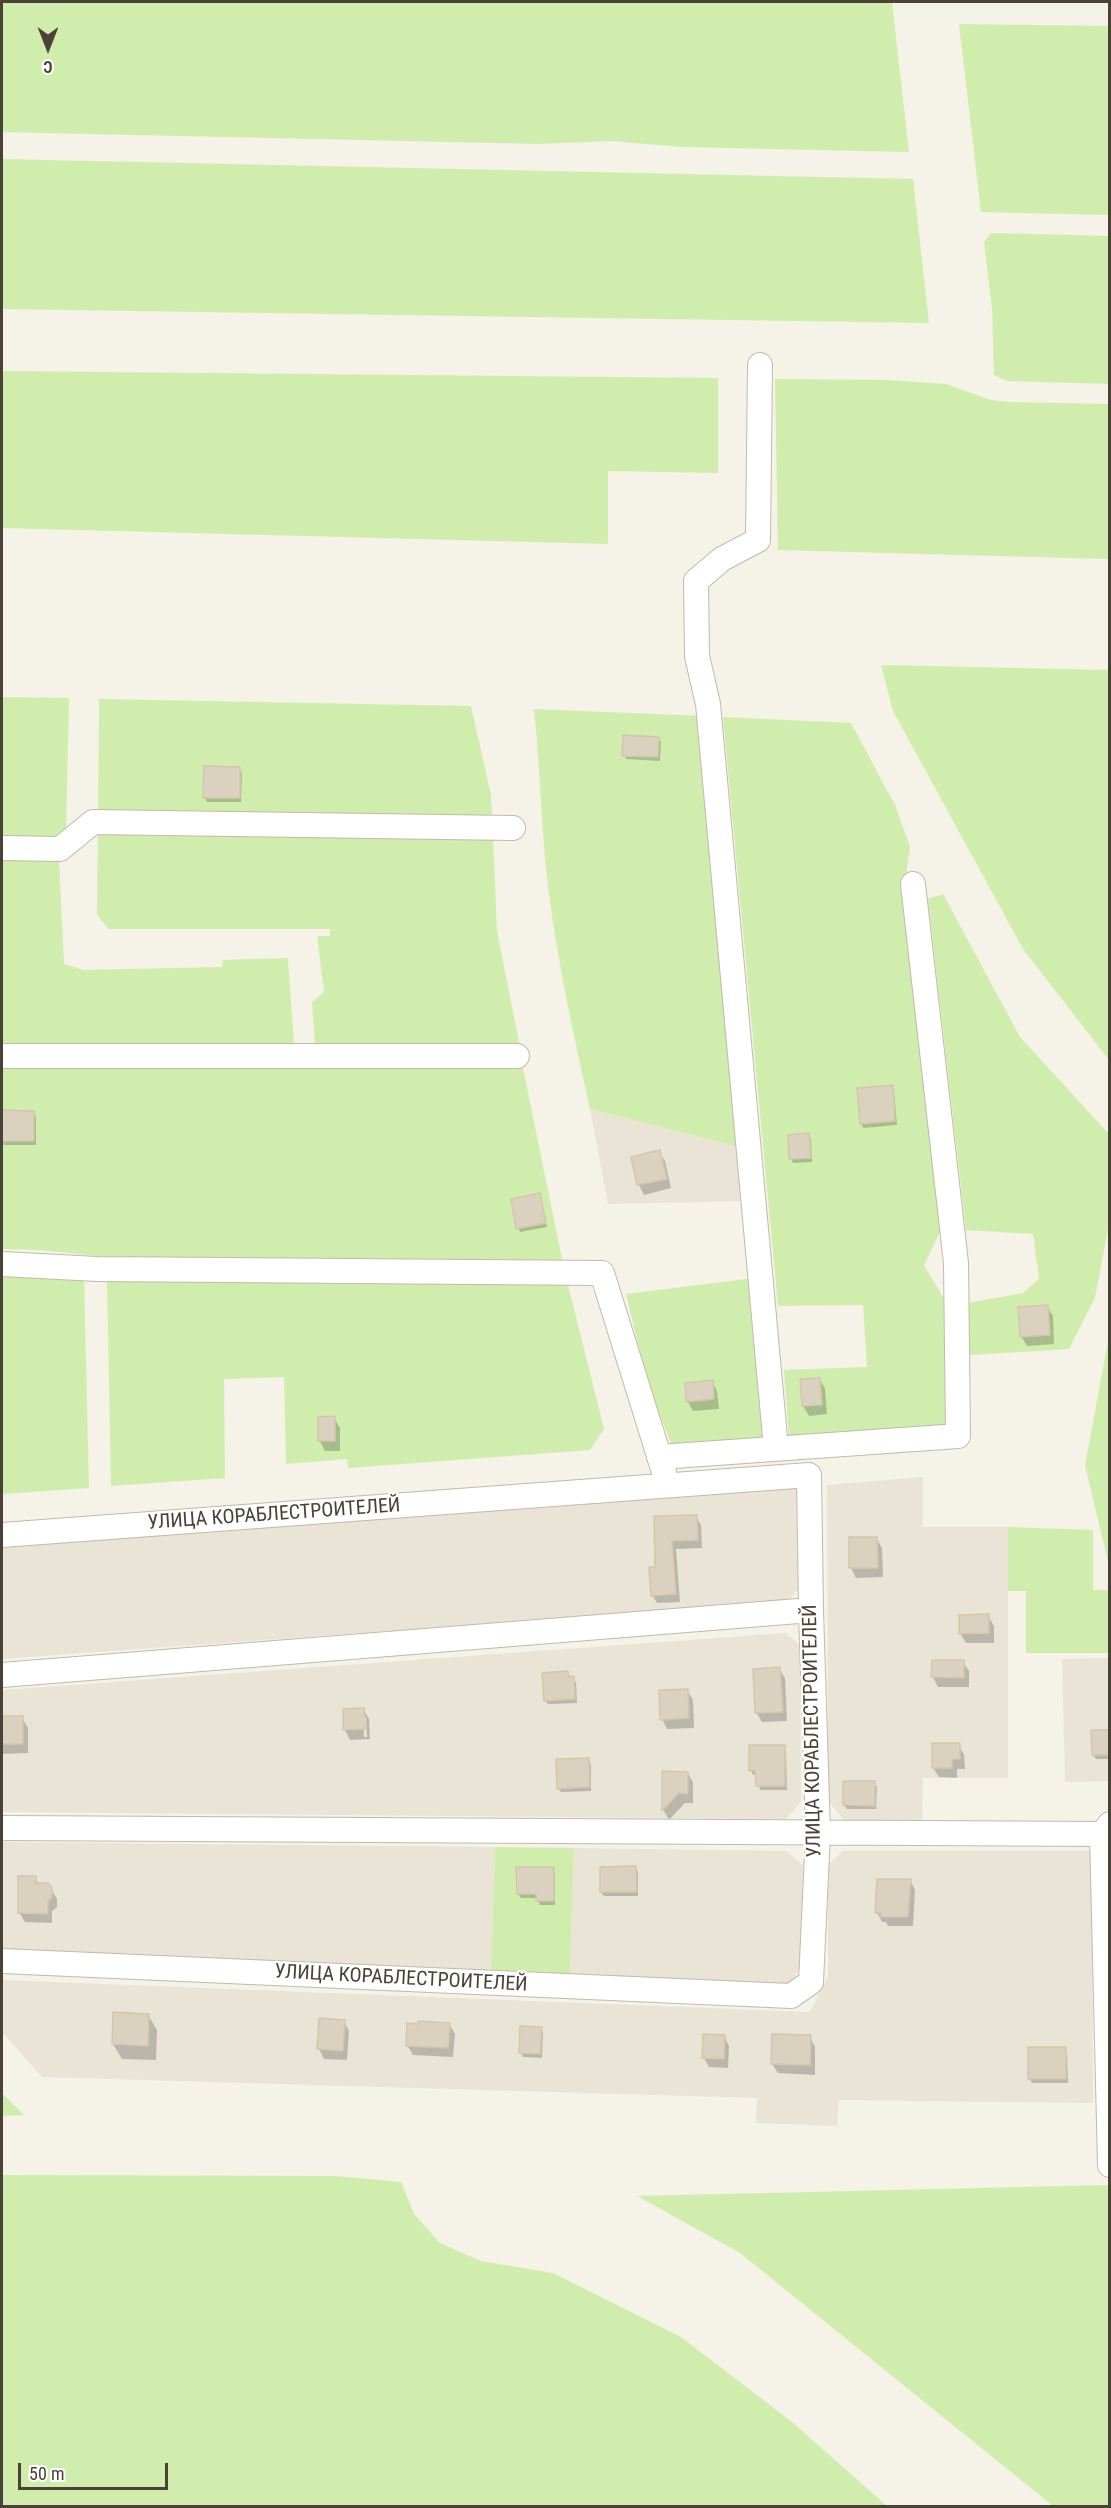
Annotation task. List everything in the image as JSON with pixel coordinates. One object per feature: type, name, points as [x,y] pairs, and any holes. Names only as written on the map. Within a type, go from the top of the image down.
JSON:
[{"type":"street","points":[[760,365],[758,540],[722,560],[696,581],[697,657],[709,716],[776,1448]]},
{"type":"street","points":[[2,848],[60,849],[93,822],[513,828]]},
{"type":"street","points":[[659,1457],[958,1436],[956,1263],[913,884]]},
{"type":"street","points":[[2,1056],[517,1056]]},
{"type":"street","points":[[2,1264],[97,1269],[602,1273],[667,1486]]},
{"type":"street","name":"УЛИЦА КОРАБЛЕСТРОИТЕЛЕЙ","points":[[2,1535],[809,1475],[818,1833],[811,1982],[791,1996],[2,1961]]},
{"type":"street","points":[[2,1676],[811,1610]]},
{"type":"street","points":[[2,1828],[818,1833],[1106,1829],[1110,2165]]},
{"type":"shaded area","points":[[590,1109],[743,1148],[748,1201],[608,1204]]},
{"type":"shaded area","points":[[923,1477],[923,1527],[1008,1527],[1008,1778],[923,1778],[922,1821],[844,1820],[828,1801],[827,1485]]},
{"type":"shaded area","points":[[798,1487],[800,1587],[787,1602],[2,1659],[2,1547]]},
{"type":"shaded area","points":[[786,1633],[800,1645],[801,1802],[786,1819],[2,1812],[2,1690]]},
{"type":"shaded area","points":[[1109,1658],[1109,1781],[1065,1782],[1062,1659]]},
{"type":"shaded area","points":[[2,1842],[495,1847],[491,1971],[2,1950]]},
{"type":"shaded area","points":[[574,1848],[786,1851],[803,1865],[802,1963],[791,1984],[570,1974]]},
{"type":"shaded area","points":[[843,1851],[1092,1851],[1093,2103],[839,2100],[837,2126],[756,2123],[757,2098],[42,2077],[2,2032],[2,1980],[810,2012],[828,1976],[828,1865]]},
{"type":"green space","points":[[2,2],[892,2],[909,152],[683,147],[611,141],[539,144],[2,132]]},
{"type":"green space","points":[[959,24],[1109,26],[1109,215],[981,212]]},
{"type":"green space","points":[[2,159],[913,179],[929,323],[2,309]]},
{"type":"green space","points":[[991,233],[1109,236],[1109,384],[1007,381],[994,375],[992,309],[984,242]]},
{"type":"green space","points":[[2,371],[718,378],[718,473],[608,471],[608,544],[2,528]]},
{"type":"green space","points":[[775,379],[888,380],[946,384],[991,400],[1007,402],[1109,404],[1109,559],[778,550]]},
{"type":"green space","points":[[881,665],[1109,670],[1109,1060],[1023,949],[893,711]]},
{"type":"green space","points":[[2,697],[69,698],[66,834],[59,839],[2,838]]},
{"type":"green space","points":[[99,699],[471,706],[491,795],[492,816],[98,812]]},
{"type":"green space","points":[[534,709],[702,716],[743,1148],[590,1109],[555,936],[545,857]]},
{"type":"green space","points":[[723,717],[851,723],[896,807],[910,847],[905,883],[944,1224],[924,1265],[946,1302],[952,1427],[789,1437],[784,1370],[867,1367],[863,1305],[778,1306]]},
{"type":"green space","points":[[98,833],[493,837],[497,931],[520,1047],[315,1045],[312,1002],[324,992],[317,936],[330,936],[330,929],[109,929],[97,915]]},
{"type":"green space","points":[[2,859],[59,860],[64,964],[83,970],[222,967],[223,960],[288,958],[294,1045],[2,1044]]},
{"type":"green space","points":[[943,894],[1020,1037],[1109,1134],[1109,1224],[1095,1298],[1069,1349],[970,1355],[967,1303],[1023,1293],[1039,1279],[1033,1234],[966,1230],[928,899]]},
{"type":"green space","points":[[2,1066],[523,1068],[563,1264],[129,1259],[39,1250],[2,1249]]},
{"type":"green space","points":[[2,1272],[84,1276],[89,1488],[2,1494]]},
{"type":"green space","points":[[755,1278],[768,1438],[671,1444],[646,1377],[626,1294]]},
{"type":"green space","points":[[107,1280],[568,1285],[604,1429],[590,1450],[348,1468],[347,1459],[286,1464],[284,1377],[224,1379],[225,1478],[111,1486]]},
{"type":"green space","points":[[1109,1336],[1110,1566],[1085,1465]]},
{"type":"green space","points":[[1008,1527],[1093,1530],[1093,1590],[1109,1590],[1109,1653],[1026,1653],[1026,1591],[1008,1591]]},
{"type":"green space","points":[[495,1847],[574,1848],[570,1974],[491,1971]]},
{"type":"green space","points":[[2,2093],[24,2115],[2,2116]]},
{"type":"green space","points":[[2,2175],[336,2176],[401,2182],[414,2214],[440,2243],[481,2261],[553,2273],[681,2337],[792,2422],[887,2506],[2,2506]]},
{"type":"green space","points":[[1109,2185],[1109,2506],[1053,2506],[740,2253],[637,2196]]},
{"type":"building","points":[[623,735],[659,737],[658,757],[622,756]]},
{"type":"building","points":[[204,766],[240,767],[240,798],[203,798]]},
{"type":"building","points":[[893,1085],[895,1121],[860,1124],[857,1088]]},
{"type":"building","points":[[2,1110],[34,1111],[34,1141],[2,1141]]},
{"type":"building","points":[[809,1133],[811,1158],[789,1159],[788,1135]]},
{"type":"building","points":[[660,1150],[667,1179],[637,1185],[631,1157]]},
{"type":"building","points":[[540,1193],[546,1223],[516,1229],[511,1199]]},
{"type":"building","points":[[1048,1305],[1050,1335],[1020,1337],[1018,1307]]},
{"type":"building","points":[[820,1378],[822,1405],[802,1406],[800,1379]]},
{"type":"building","points":[[713,1380],[714,1399],[686,1402],[685,1383]]},
{"type":"building","points":[[335,1416],[335,1441],[318,1441],[318,1417]]},
{"type":"building","points":[[697,1515],[698,1540],[672,1541],[676,1594],[651,1596],[649,1567],[655,1567],[654,1516]]},
{"type":"building","points":[[849,1537],[877,1537],[878,1568],[849,1568]]},
{"type":"building","points":[[989,1614],[989,1633],[959,1634],[959,1615]]},
{"type":"building","points":[[932,1660],[964,1660],[964,1678],[931,1677]]},
{"type":"building","points":[[780,1667],[783,1712],[755,1713],[753,1669]]},
{"type":"building","points":[[568,1671],[569,1677],[574,1676],[575,1699],[544,1701],[542,1673]]},
{"type":"building","points":[[688,1689],[689,1718],[660,1720],[659,1690]]},
{"type":"building","points":[[364,1708],[365,1729],[343,1730],[343,1709]]},
{"type":"building","points":[[2,1716],[23,1716],[23,1744],[2,1744]]},
{"type":"building","points":[[1091,1730],[1110,1730],[1109,1755],[1092,1755]]},
{"type":"building","points":[[932,1743],[960,1743],[960,1759],[952,1759],[952,1768],[932,1768]]},
{"type":"building","points":[[749,1745],[785,1745],[785,1786],[756,1786],[755,1770],[749,1771]]},
{"type":"building","points":[[589,1758],[590,1787],[557,1789],[556,1759]]},
{"type":"building","points":[[662,1771],[688,1772],[688,1794],[679,1793],[662,1811]]},
{"type":"building","points":[[843,1781],[875,1781],[875,1806],[843,1805]]},
{"type":"building","points":[[636,1866],[637,1892],[600,1892],[600,1867]]},
{"type":"building","points":[[516,1867],[554,1867],[554,1901],[536,1901],[536,1894],[517,1894]]},
{"type":"building","points":[[18,1876],[36,1876],[36,1883],[48,1883],[52,1888],[52,1897],[48,1901],[48,1914],[18,1913]]},
{"type":"building","points":[[877,1879],[911,1879],[908,1917],[881,1917],[881,1913],[875,1913]]},
{"type":"building","points":[[113,2012],[149,2014],[148,2046],[112,2044]]},
{"type":"building","points":[[319,2018],[345,2020],[343,2051],[317,2049]]},
{"type":"building","points":[[418,2021],[450,2023],[448,2048],[406,2046],[407,2023],[418,2024]]},
{"type":"building","points":[[520,2026],[542,2027],[540,2054],[519,2053]]},
{"type":"building","points":[[703,2034],[725,2035],[724,2059],[702,2058]]},
{"type":"building","points":[[772,2034],[811,2035],[810,2065],[771,2064]]},
{"type":"building","points":[[1028,2047],[1066,2047],[1066,2079],[1028,2079]]}]
